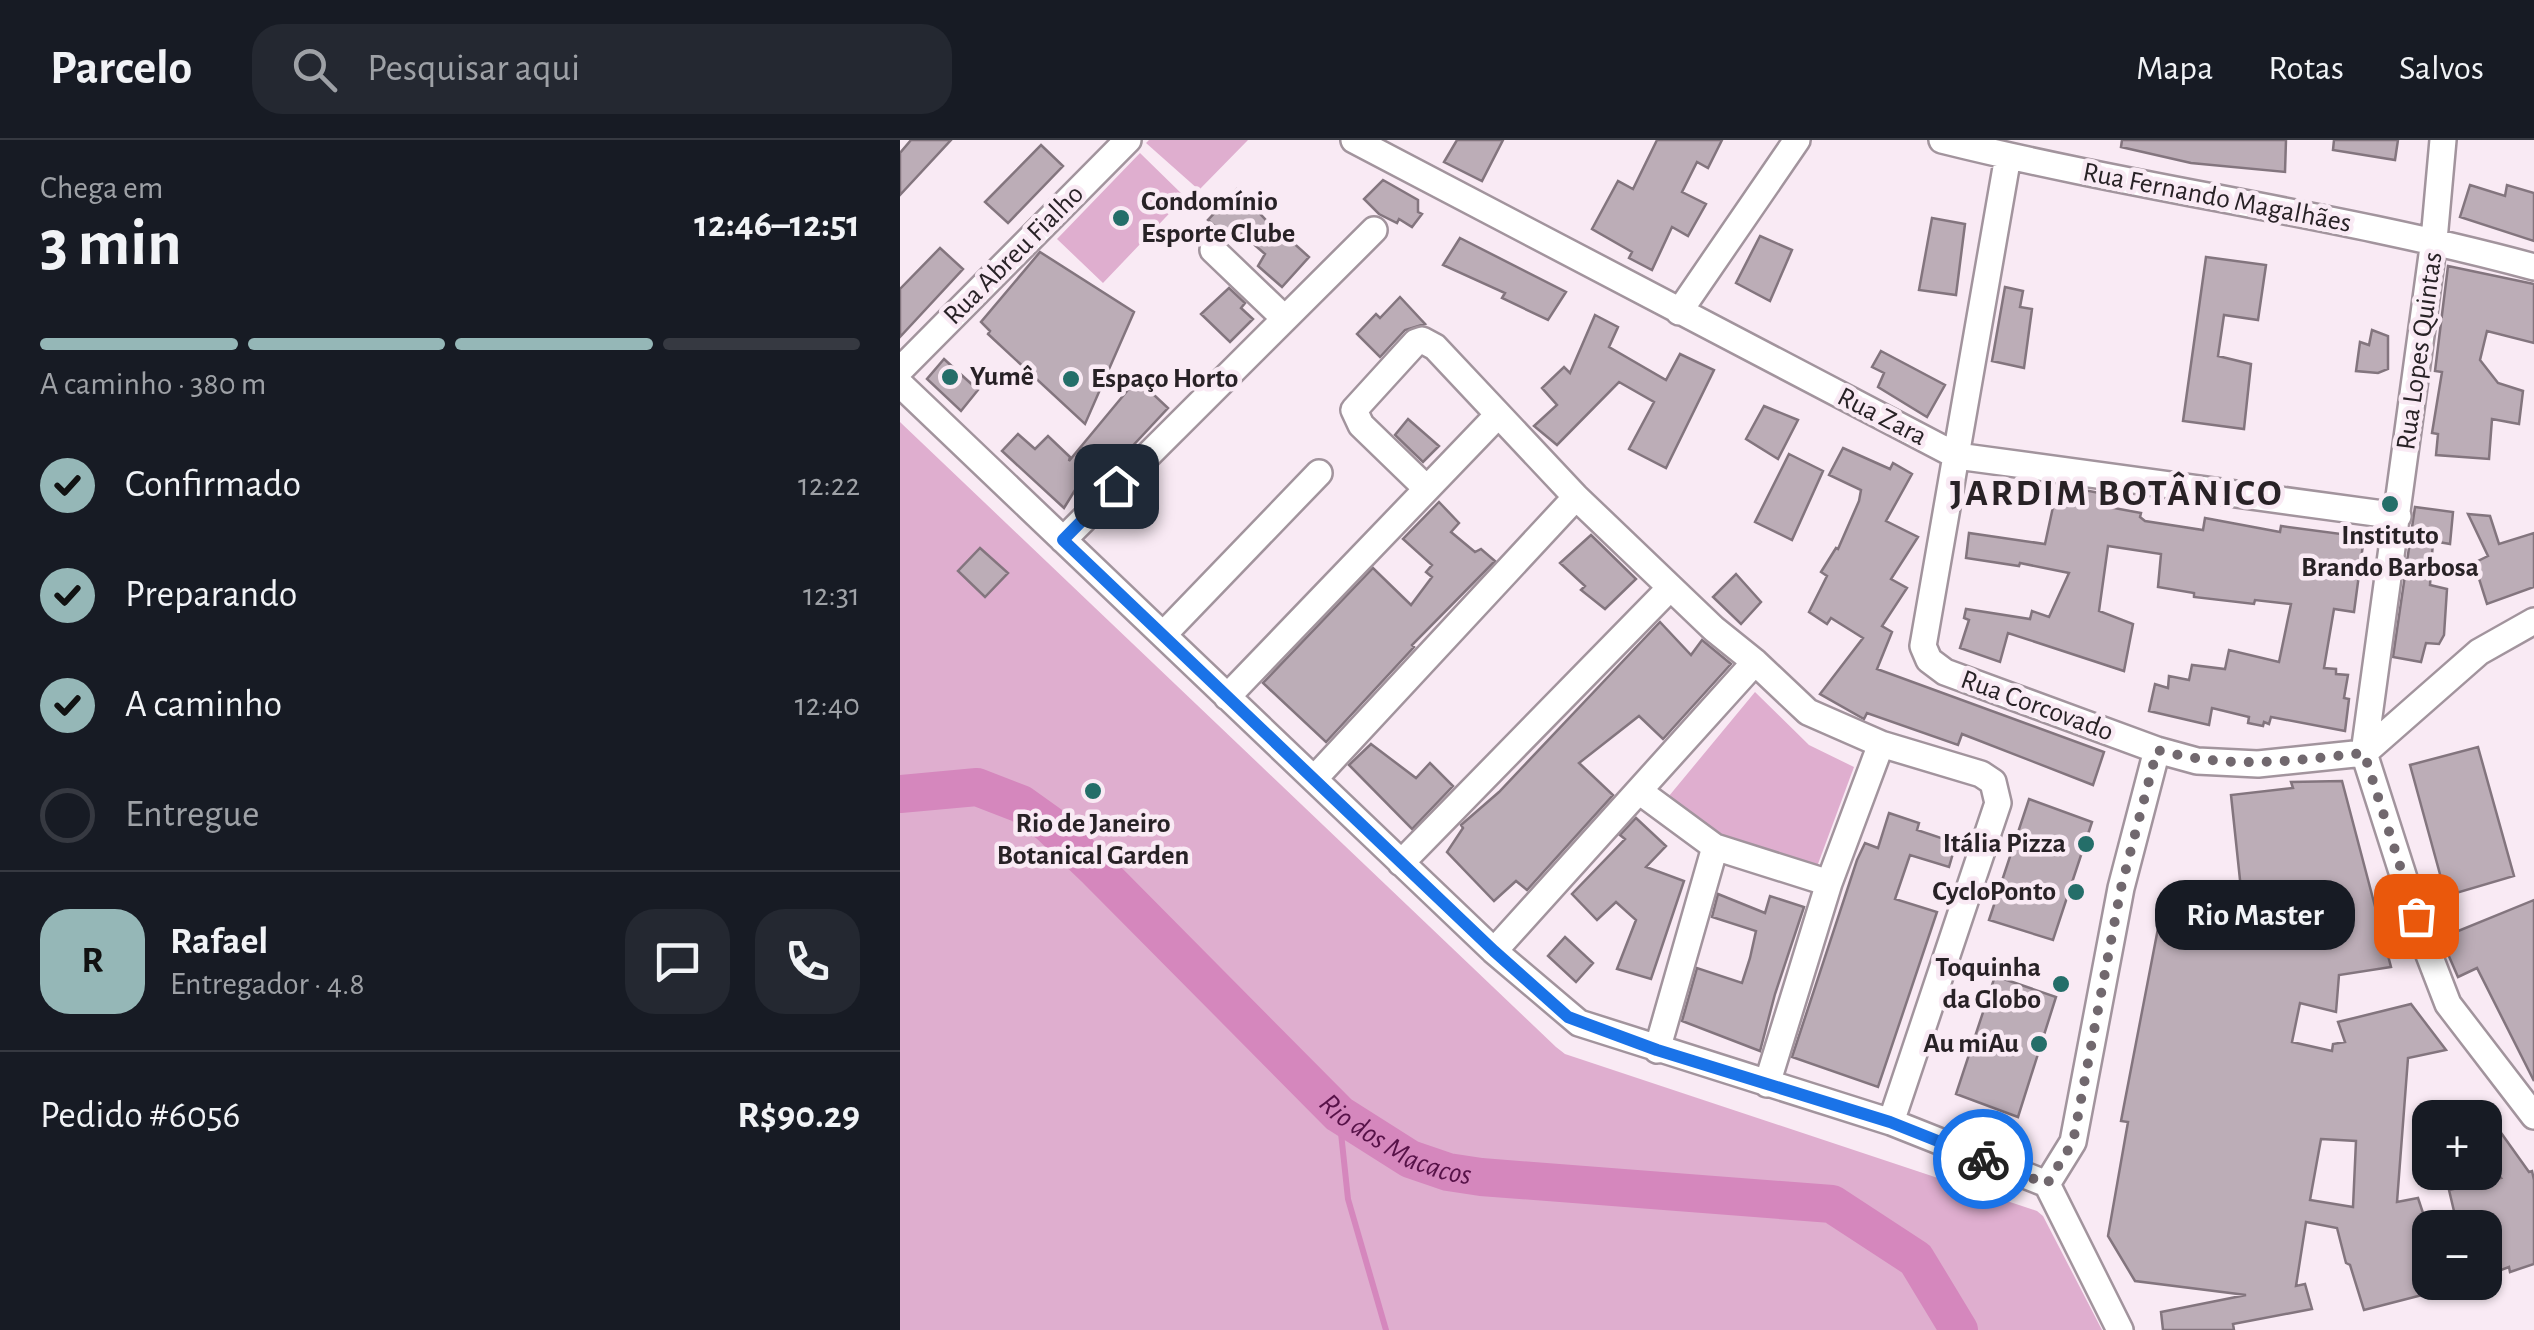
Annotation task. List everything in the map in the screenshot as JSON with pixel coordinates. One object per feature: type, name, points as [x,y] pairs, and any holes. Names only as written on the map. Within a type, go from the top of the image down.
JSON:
[{"type":"street","name":"Rua Abreu Fialho","points":[[900,370],[1128,140]]},
{"type":"street","points":[[1354,140],[1679,312],[1797,140]]},
{"type":"street","name":"Rua Fernando Magalhães","points":[[1942,140],[2434,240],[2534,267]]},
{"type":"street","name":"Rua Lopes Quintas","points":[[2442,140],[2434,240],[2364,753],[2426,948],[2448,1004],[2534,1116]]},
{"type":"street","points":[[1958,456],[2008,156]]},
{"type":"street","points":[[1063,540],[1374,230]]},
{"type":"street","points":[[1214,250],[1284,317]]},
{"type":"street","name":"Rua Zara","points":[[1679,312],[1958,456],[2398,516]]},
{"type":"street","points":[[1425,488],[1361,426],[1354,410],[1416,342],[1426,341],[1669,588],[1808,712],[1881,744],[1981,774],[1992,782],[1998,803],[1890,1122]]},
{"type":"street","points":[[900,384],[1401,863],[1568,1017],[1657,1050],[1890,1122],[2047,1184],[2120,1330]]},
{"type":"street","points":[[1227,696],[1497,416]]},
{"type":"street","name":"Rua Corcovado","points":[[1958,456],[1923,646],[1929,660],[1945,672],[2197,761],[2258,764],[2364,753]]},
{"type":"street","points":[[1163,636],[1319,473]]},
{"type":"street","points":[[1314,779],[1576,497]]},
{"type":"street","points":[[1401,863],[1669,588]]},
{"type":"street","points":[[2364,753],[2480,652],[2534,620]]},
{"type":"street","points":[[1494,951],[1755,662]]},
{"type":"street","points":[[1767,1084],[1829,883],[1881,744]]},
{"type":"street","points":[[2047,1184],[2073,1142],[2121,888],[2157,750]]},
{"type":"street","points":[[1639,790],[1715,847],[1829,883]]},
{"type":"street","points":[[1657,1050],[1715,847]]},
{"type":"shaded area","points":[[1248,140],[1199,190],[1146,143]]},
{"type":"shaded area","name":"Condomínio Esporte Clube","points":[[1140,153],[1185,197],[1103,283],[1057,239]]},
{"type":"shaded area","name":"Rio de Janeiro Botanical Garden","points":[[900,422],[1565,1054],[2037,1211],[2102,1330],[900,1330]]},
{"type":"shaded area","points":[[1755,692],[1809,745],[1854,767],[1815,872],[1720,839],[1669,796]]},
{"type":"building","points":[[911,140],[951,140],[900,195],[900,153]]},
{"type":"building","points":[[1457,140],[1503,140],[1482,181],[1444,162]]},
{"type":"building","points":[[1657,140],[1722,140],[1708,168],[1697,162],[1682,192],[1706,204],[1688,236],[1672,227],[1652,270],[1629,258],[1632,252],[1592,229],[1618,181],[1633,189]]},
{"type":"building","points":[[2122,140],[2286,140],[2285,172],[2191,163],[2121,147]]},
{"type":"building","points":[[2334,140],[2398,140],[2395,160],[2333,150]]},
{"type":"building","points":[[1041,145],[1063,166],[1008,223],[985,202]]},
{"type":"building","points":[[1383,180],[1418,200],[1418,212],[1422,214],[1412,227],[1379,214],[1364,199]]},
{"type":"building","points":[[2470,185],[2505,196],[2507,185],[2534,193],[2534,241],[2460,217]]},
{"type":"building","points":[[1237,189],[1276,231],[1309,257],[1282,287],[1258,266],[1265,254],[1242,234],[1234,243],[1208,220]]},
{"type":"building","points":[[1932,218],[1965,224],[1956,295],[1919,290]]},
{"type":"building","points":[[1760,236],[1792,250],[1770,301],[1736,283]]},
{"type":"building","points":[[1460,238],[1566,292],[1548,320],[1502,298],[1505,293],[1443,265]]},
{"type":"building","points":[[940,248],[963,269],[900,337],[900,289]]},
{"type":"building","name":"Espaço Horto","points":[[1040,252],[1134,312],[1085,424],[988,334],[990,331],[981,322]]},
{"type":"building","points":[[2206,257],[2266,265],[2258,320],[2224,315],[2218,356],[2251,364],[2244,429],[2183,421]]},
{"type":"building","points":[[2448,266],[2534,284],[2534,343],[2487,331],[2480,360],[2498,383],[2523,391],[2519,424],[2492,419],[2489,459],[2436,455],[2438,434],[2432,433],[2442,372],[2435,371]]},
{"type":"building","points":[[2005,287],[2023,291],[2020,307],[2032,309],[2024,368],[1992,361]]},
{"type":"building","points":[[1229,288],[1245,303],[1241,308],[1253,319],[1230,342],[1201,314]]},
{"type":"building","points":[[1400,297],[1425,324],[1405,330],[1380,357],[1357,334]]},
{"type":"building","points":[[1595,315],[1618,327],[1609,347],[1666,380],[1680,354],[1714,370],[1666,468],[1629,449],[1654,402],[1619,382],[1557,445],[1534,426],[1557,405],[1542,388],[1564,367],[1570,373]]},
{"type":"building","points":[[2372,330],[2388,336],[2388,369],[2378,373],[2356,371],[2360,342],[2369,345]]},
{"type":"building","points":[[1881,351],[1945,385],[1927,417],[1878,387],[1884,373],[1872,367]]},
{"type":"building","points":[[944,359],[978,390],[961,411],[927,379]]},
{"type":"building","points":[[1137,379],[1168,408],[1111,469],[1096,456],[1064,508],[1002,451],[1018,434],[1035,449],[1048,436],[1070,457],[1069,461]]},
{"type":"building","points":[[1764,406],[1798,420],[1778,459],[1746,439]]},
{"type":"building","points":[[1408,419],[1439,446],[1423,462],[1395,435]]},
{"type":"building","points":[[1843,448],[1890,469],[1893,463],[1912,474],[1886,521],[1918,537],[1891,579],[1907,588],[1882,626],[1892,632],[1877,669],[2104,752],[2093,785],[1962,734],[1958,745],[1867,713],[1864,719],[1820,694],[1863,638],[1831,618],[1827,624],[1809,612],[1827,576],[1821,572],[1838,549],[1859,501],[1861,490],[1829,475]]},
{"type":"building","points":[[1789,454],[1823,471],[1792,540],[1755,522]]},
{"type":"building","points":[[2084,490],[2115,496],[2114,508],[2141,513],[2145,521],[2203,530],[2205,518],[2280,532],[2281,526],[2364,537],[2354,612],[2334,609],[2324,668],[2348,675],[2345,731],[2271,717],[2269,724],[2264,722],[2263,726],[2248,723],[2249,717],[2212,708],[2209,725],[2149,711],[2155,684],[2168,688],[2169,676],[2189,680],[2192,665],[2225,669],[2229,650],[2279,662],[2291,604],[2194,597],[2194,593],[2158,587],[2161,554],[2108,546],[2099,611],[2133,624],[2124,671],[2008,633],[2000,662],[1960,648],[1969,620],[1964,618],[1966,609],[2030,619],[2032,611],[2049,617],[2069,573],[1966,558],[1969,533],[2045,544],[2056,493],[2083,499]]},
{"type":"building","points":[[1439,502],[1459,523],[1451,532],[1475,552],[1481,549],[1495,561],[1412,645],[1326,742],[1263,683],[1373,568],[1411,605],[1432,577],[1426,572],[1432,565],[1403,539]]},
{"type":"building","points":[[2415,507],[2453,512],[2450,544],[2433,541],[2430,585],[2447,589],[2444,635],[2439,644],[2426,643],[2421,662],[2393,657]]},
{"type":"building","points":[[2468,514],[2490,516],[2499,544],[2534,533],[2534,587],[2487,604],[2474,563],[2488,556]]},
{"type":"building","points":[[1591,535],[1636,579],[1605,609],[1581,590],[1585,586],[1560,563]]},
{"type":"building","points":[[980,548],[1008,573],[985,597],[958,571]]},
{"type":"building","points":[[1736,574],[1761,602],[1741,624],[1713,597]]},
{"type":"building","points":[[1660,622],[1691,655],[1702,640],[1731,664],[1663,739],[1639,716],[1579,763],[1613,795],[1527,890],[1516,881],[1494,901],[1447,852],[1463,828],[1461,825],[1499,792]]},
{"type":"building","points":[[1371,744],[1416,778],[1430,763],[1453,786],[1412,829],[1349,765]]},
{"type":"building","points":[[2478,747],[2514,876],[2446,896],[2410,765]]},
{"type":"building","points":[[2342,781],[2391,967],[2339,975],[2336,1012],[2300,1003],[2292,1042],[2332,1051],[2333,1044],[2345,1042],[2338,1022],[2411,1004],[2446,1050],[2408,1058],[2397,1202],[2418,1198],[2422,1210],[2412,1210],[2412,1298],[2364,1310],[2337,1228],[2306,1222],[2296,1286],[2305,1284],[2312,1309],[2233,1324],[2234,1330],[2163,1330],[2161,1312],[2246,1295],[2135,1281],[2108,1236],[2128,1122],[2121,1121],[2165,892],[2243,908],[2231,795],[2293,788],[2291,782]],"holes":[[[2321,1139],[2356,1141],[2353,1207],[2310,1200]]]},
{"type":"building","points":[[2029,799],[2092,822],[2053,940],[1989,920]]},
{"type":"building","points":[[1889,813],[1919,823],[1917,830],[1956,843],[1949,867],[1910,855],[1895,899],[1937,912],[1878,1087],[1792,1057],[1857,860],[1865,843],[1878,848]]},
{"type":"building","points":[[1636,818],[1666,846],[1646,867],[1684,881],[1651,979],[1617,969],[1636,920],[1616,902],[1597,920],[1572,894],[1625,839],[1620,835]]},
{"type":"building","points":[[1718,894],[1765,913],[1770,896],[1804,907],[1760,1051],[1682,1021],[1697,968],[1742,983],[1750,958],[1756,931],[1712,917]]},
{"type":"building","points":[[2534,900],[2534,1081],[2477,968],[2458,977],[2441,938]]},
{"type":"building","points":[[1565,937],[1593,963],[1576,982],[1548,956]]},
{"type":"building","points":[[1995,976],[2056,997],[2018,1117],[1956,1094]]},
{"type":"building","points":[[2502,1134],[2532,1171],[2534,1264],[2510,1272],[2509,1267],[2502,1270],[2502,1210],[2454,1210],[2449,1190],[2502,1190]]},
{"type":"waterway","name":"Rio dos Macacos","points":[[900,794],[977,787],[1021,804],[1049,824],[1339,1114],[1410,1159],[1448,1172],[1481,1177],[1832,1204],[1916,1259],[1959,1330]]},
{"type":"waterway","points":[[1339,1114],[1348,1199],[1386,1330]]},
{"type":"way so far","points":[[1983,1159],[2047,1184],[2073,1142],[2121,888],[2157,750],[2197,761],[2258,764],[2364,753],[2416,916]]},
{"type":"place","name":"Condomínio Esporte Clube","points":[[1121,218]]},
{"type":"place","name":"Yumê","points":[[950,377]]},
{"type":"place","name":"Espaço Horto","points":[[1071,379]]},
{"type":"place","name":"Instituto Brando Barbosa","points":[[2390,504]]},
{"type":"place","name":"Rio de Janeiro Botanical Garden","points":[[1093,791]]},
{"type":"place","name":"Itália Pizza","points":[[2086,844]]},
{"type":"place","name":"CycloPonto","points":[[2076,892]]},
{"type":"place","name":"Rio Master","points":[[2416,916]]},
{"type":"place","name":"Toquinha da Globo","points":[[2061,984]]},
{"type":"place","name":"Au miAu","points":[[2039,1044]]},
{"type":"district","name":"JARDIM BOTÂNICO","points":[[2117,494]]},
{"type":"route","points":[[1116,486],[1063,540],[1568,1017],[1657,1050],[1890,1122],[1983,1159]]}]
